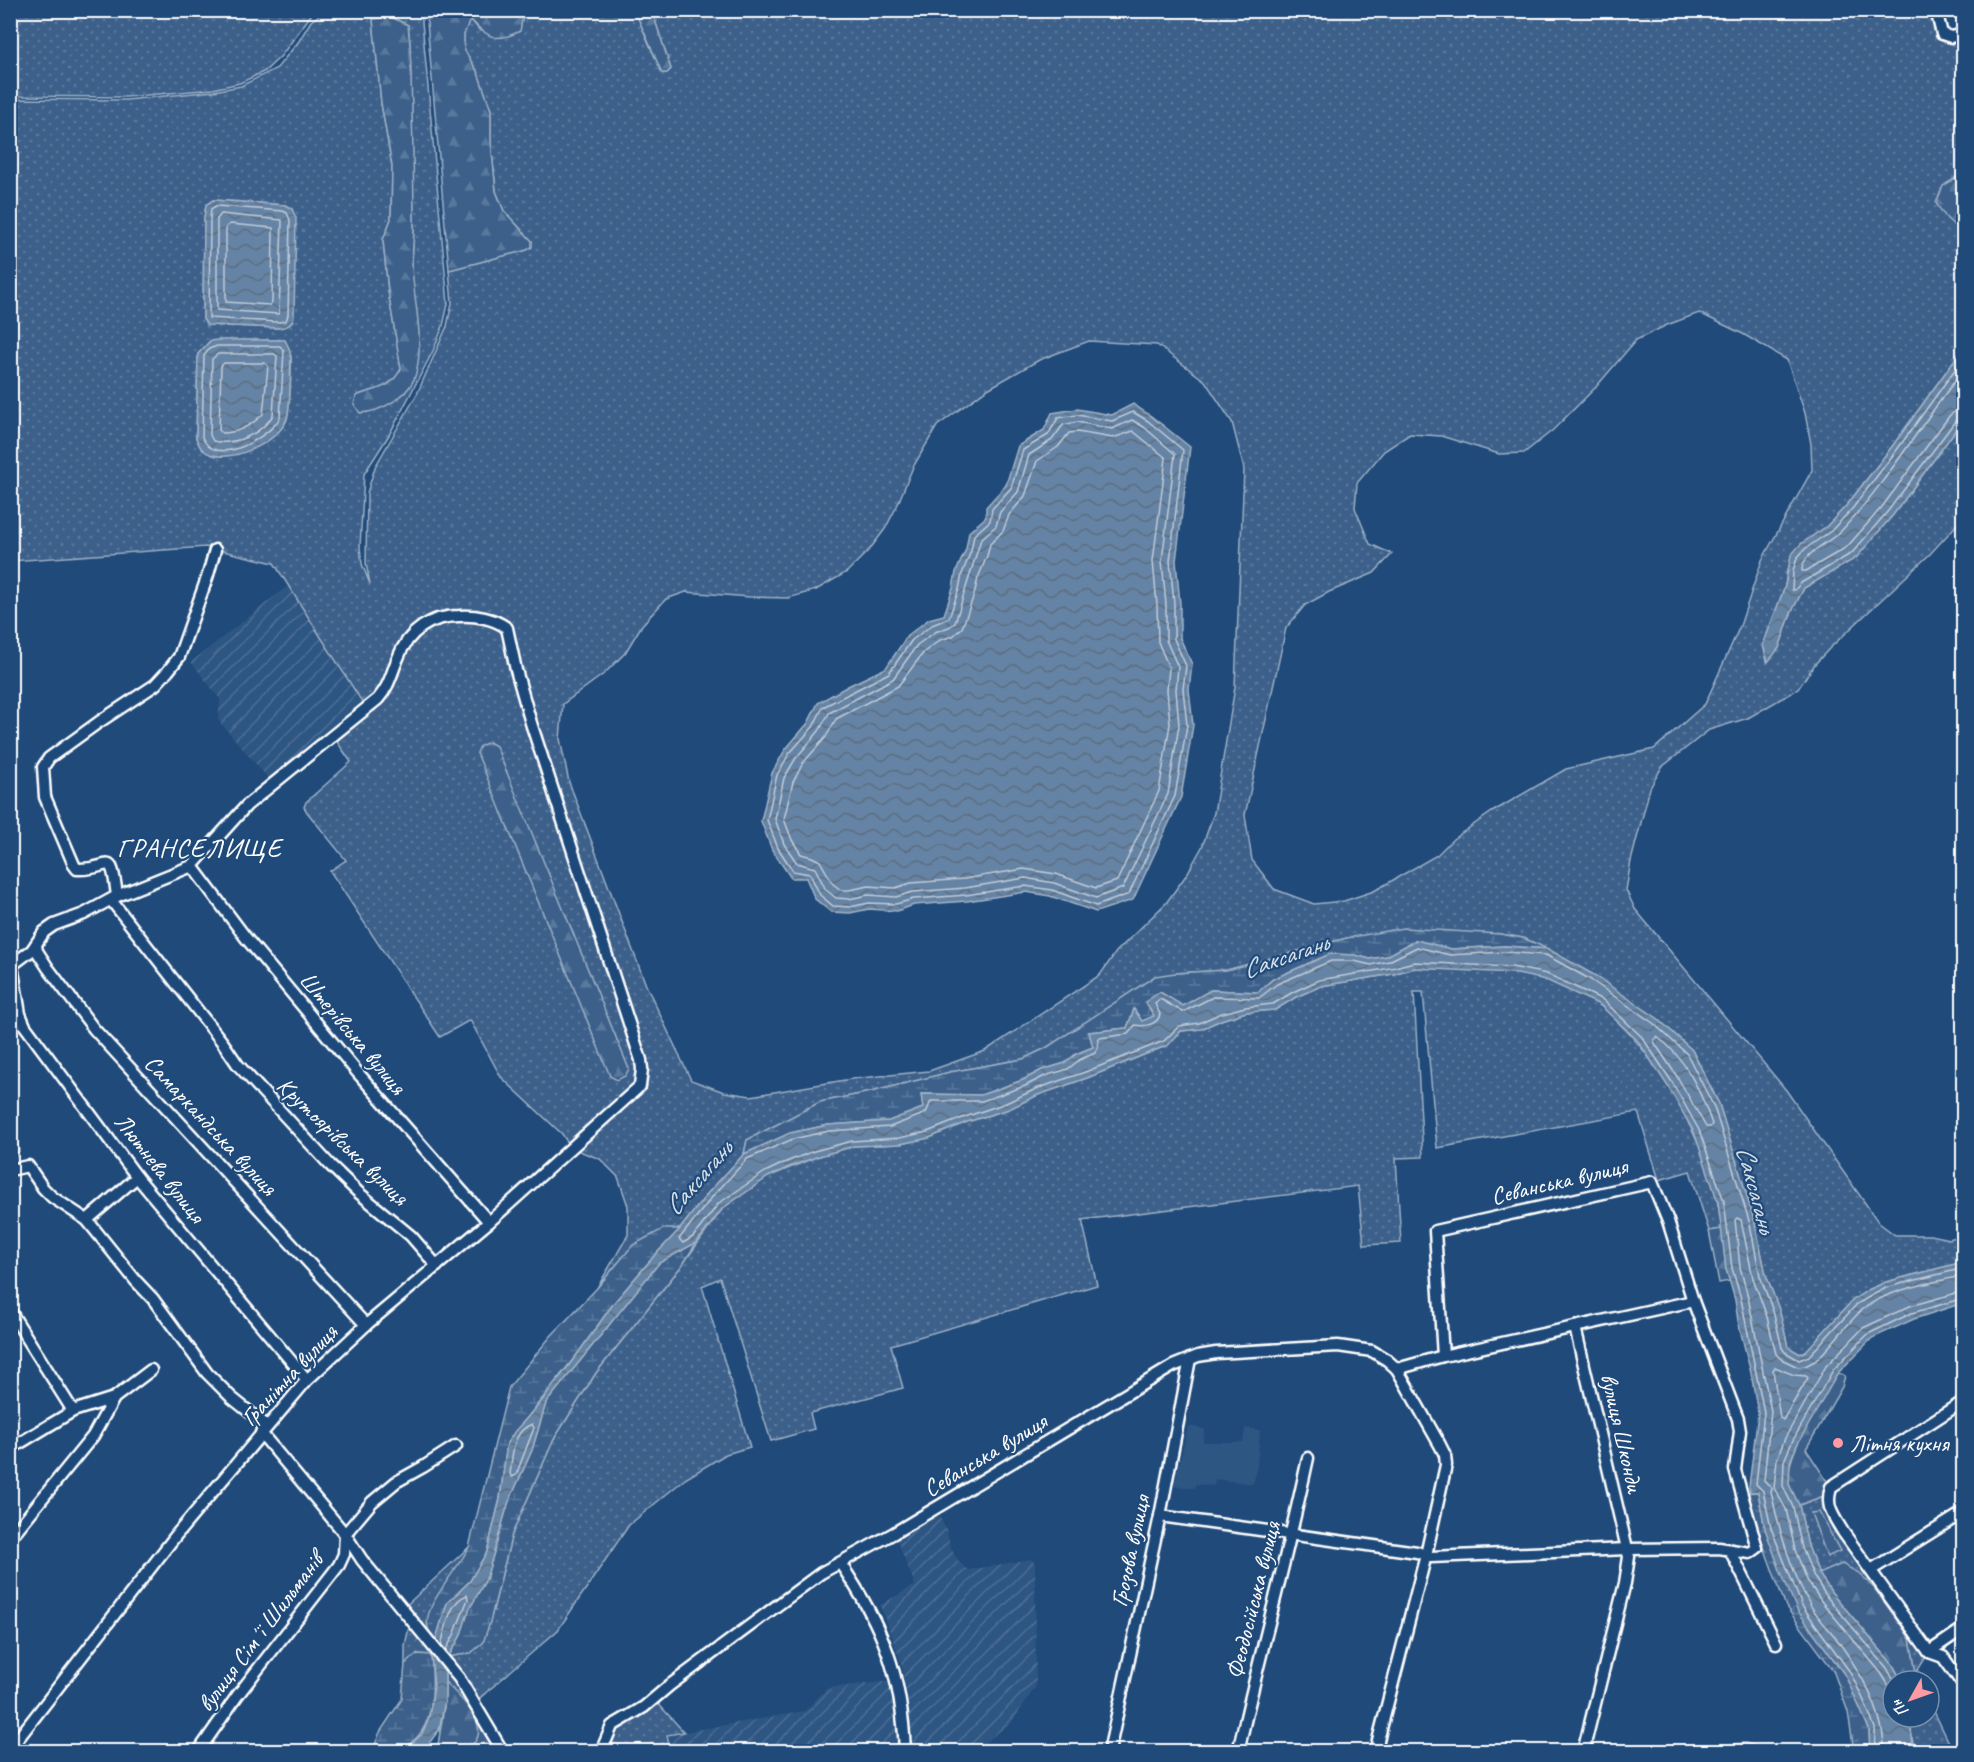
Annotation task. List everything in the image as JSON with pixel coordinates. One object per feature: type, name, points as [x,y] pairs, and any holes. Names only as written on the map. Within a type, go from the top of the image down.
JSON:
[{"type":"street","points":[[1936,10],[1942,34],[1952,37],[1964,34]]},
{"type":"street","points":[[114,898],[114,869],[110,864],[105,863],[84,869],[74,865],[45,797],[43,767],[49,758],[155,685],[168,671],[179,657],[215,550]]},
{"type":"street","name":"Гранітна вулиця","points":[[10,1749],[177,1534],[307,1380],[366,1325],[489,1222],[640,1086],[641,1060],[531,723],[507,628],[498,621],[465,616],[444,616],[434,619],[417,630],[402,648],[389,686],[378,699],[247,805],[192,866]]},
{"type":"street","points":[[36,945],[45,932],[54,925],[192,866]]},
{"type":"street","name":"Штерівська вулиця","points":[[192,866],[246,938],[358,1073],[489,1222]]},
{"type":"street","name":"Крутоярівська вулиця","points":[[114,898],[238,1065],[330,1165],[359,1193],[411,1236],[437,1266]]},
{"type":"street","name":"Лютнева вулиця","points":[[36,945],[12,965],[22,1020],[137,1177],[307,1380]]},
{"type":"street","name":"Самаркандська вулиця","points":[[36,945],[48,968],[94,1029],[366,1325]]},
{"type":"street","points":[[10,1170],[28,1166],[52,1197],[87,1220],[153,1299],[207,1373],[264,1429],[345,1534],[362,1560],[459,1678],[503,1752]]},
{"type":"street","points":[[87,1220],[137,1177]]},
{"type":"street","name":"Севанська вулиця","points":[[1443,1356],[1435,1230],[1596,1196],[1650,1182],[1655,1184],[1693,1301]]},
{"type":"street","points":[[1160,1516],[1292,1534],[1426,1555],[1437,1557],[1628,1549],[1730,1550],[1750,1553],[1758,1546],[1735,1470],[1740,1431],[1738,1419],[1693,1301],[1443,1356],[1397,1369],[1445,1455],[1446,1465],[1426,1555],[1375,1752]]},
{"type":"street","points":[[10,1311],[73,1411]]},
{"type":"street","name":"вулиця Шконди","points":[[1575,1327],[1628,1549],[1625,1583],[1583,1752]]},
{"type":"street","name":"Севанська вулиця","points":[[601,1752],[612,1726],[644,1707],[812,1580],[922,1517],[1173,1366],[1198,1356],[1246,1350],[1338,1346],[1372,1351],[1397,1369]]},
{"type":"street","name":"Грозова вулиця","points":[[1109,1752],[1160,1516],[1190,1359]]},
{"type":"street","points":[[10,1449],[73,1411],[114,1398],[151,1370]]},
{"type":"street","points":[[10,1538],[93,1436],[114,1398]]},
{"type":"street","points":[[1964,1401],[1831,1487],[1828,1498],[1830,1511],[1843,1532],[1929,1652],[1943,1657],[1964,1686]]},
{"type":"street","name":"вулиця Сімʼї Шильманів","points":[[198,1752],[237,1696],[339,1565],[344,1554],[345,1534],[362,1512],[383,1491],[456,1446]]},
{"type":"street","name":"Феодосійська вулиця","points":[[1238,1752],[1263,1642],[1292,1534],[1308,1458]]},
{"type":"street","points":[[1871,1570],[1964,1512]]},
{"type":"street","points":[[1730,1550],[1776,1643]]},
{"type":"street","points":[[840,1563],[874,1616],[891,1659],[898,1690],[905,1752]]},
{"type":"street","points":[[1929,1652],[1964,1628]]},
{"type":"shaded area","points":[[289,585],[366,708],[273,784],[218,720],[220,699],[191,662]]},
{"type":"shaded area","points":[[1188,1426],[1205,1429],[1203,1442],[1243,1442],[1245,1428],[1260,1430],[1253,1484],[1215,1479],[1214,1486],[1195,1484],[1195,1488],[1174,1486]]},
{"type":"shaded area","points":[[931,1512],[940,1518],[947,1531],[950,1547],[960,1563],[968,1570],[1030,1559],[1035,1563],[1036,1686],[1012,1722],[974,1751],[913,1751],[909,1705],[901,1662],[880,1605],[915,1585],[894,1533]]},
{"type":"shaded area","points":[[892,1681],[898,1705],[898,1751],[670,1751],[667,1735],[805,1711],[827,1688]]},
{"type":"green space","points":[[10,11],[314,11],[281,56],[265,71],[240,83],[213,89],[126,97],[11,96]]},
{"type":"green space","points":[[325,11],[421,11],[448,304],[443,326],[433,351],[389,435],[364,474],[360,547],[362,564],[370,584],[366,563],[367,493],[375,467],[417,394],[447,326],[452,303],[449,270],[527,250],[532,241],[504,211],[496,191],[491,142],[491,110],[478,73],[464,49],[464,34],[469,21],[472,21],[480,31],[519,31],[524,11],[635,11],[662,73],[667,73],[671,69],[652,11],[1932,11],[1938,27],[1936,33],[1938,39],[1963,38],[1963,348],[1847,505],[1827,526],[1801,544],[1787,570],[1785,586],[1763,645],[1767,661],[1779,648],[1791,613],[1804,588],[1856,558],[1893,515],[1963,420],[1963,518],[1930,554],[1829,649],[1815,664],[1798,689],[1748,718],[1709,730],[1662,767],[1650,788],[1626,890],[1635,909],[1786,1090],[1879,1223],[1895,1235],[1930,1235],[1949,1239],[1963,1235],[1963,1262],[1886,1282],[1868,1290],[1853,1300],[1806,1351],[1800,1354],[1788,1347],[1780,1313],[1766,1275],[1755,1223],[1719,1104],[1692,1050],[1657,1018],[1548,949],[1523,938],[1500,934],[1347,938],[1227,970],[1175,973],[1023,1059],[950,1072],[820,1102],[747,1140],[744,1154],[708,1193],[680,1229],[666,1231],[642,1240],[623,1257],[597,1288],[628,1235],[628,1206],[618,1177],[600,1159],[571,1148],[562,1134],[501,1077],[470,1020],[440,1037],[330,871],[346,860],[304,807],[306,802],[351,762],[333,736],[366,708],[274,563],[206,547],[11,561],[11,99],[126,100],[241,86],[277,68],[299,41],[311,21]],"holes":[[[391,17],[408,25],[414,229],[404,393],[356,396],[387,385],[401,369],[388,291],[383,240],[391,219],[392,166],[381,103],[373,19]],[[213,200],[285,205],[292,209],[278,328],[207,325],[203,319],[206,205]],[[1699,313],[1743,334],[1787,360],[1805,413],[1811,444],[1812,470],[1762,560],[1740,626],[1705,704],[1654,749],[1566,769],[1492,812],[1453,839],[1437,855],[1374,891],[1344,901],[1314,904],[1274,889],[1252,860],[1245,815],[1286,628],[1305,605],[1374,573],[1392,554],[1370,544],[1355,508],[1357,483],[1384,451],[1410,434],[1441,436],[1499,454],[1524,453],[1553,430],[1596,387],[1636,340]],[[284,340],[291,358],[286,422],[279,430],[249,449],[228,456],[210,454],[202,448],[196,438],[198,354],[210,341]],[[1089,341],[1157,345],[1205,381],[1232,422],[1244,469],[1235,687],[1214,813],[1202,847],[1187,874],[1166,903],[1116,952],[1100,975],[985,1051],[929,1071],[851,1079],[751,1096],[724,1092],[691,1080],[646,985],[569,782],[560,739],[563,704],[605,673],[625,653],[642,625],[666,599],[686,592],[788,598],[816,590],[847,572],[870,549],[885,529],[913,467],[937,426],[986,390],[1039,360]]]},
{"type":"green space","points":[[426,11],[524,11],[520,31],[505,37],[488,35],[472,21],[469,22],[464,34],[464,49],[478,73],[491,110],[491,142],[496,191],[504,211],[532,241],[532,247],[449,270]]},
{"type":"green space","points":[[635,11],[652,11],[671,69],[667,73],[662,73]]},
{"type":"green space","points":[[391,17],[408,25],[410,45],[414,204],[412,264],[419,332],[418,359],[413,381],[402,395],[386,406],[360,413],[354,404],[356,396],[387,385],[401,369],[388,291],[383,240],[391,219],[392,166],[381,103],[373,19]]},
{"type":"green space","points":[[1963,173],[1963,228],[1950,222],[1936,203],[1943,186]]},
{"type":"green space","points":[[489,742],[496,746],[629,1069],[625,1076],[617,1080],[610,1076],[477,753],[480,746]]},
{"type":"green space","points":[[1403,928],[1500,934],[1523,938],[1548,949],[1505,946],[1451,949],[1416,940],[1387,956],[1370,959],[1355,955],[1330,954],[1273,979],[1258,992],[1211,990],[1183,1006],[1142,1022],[1134,1010],[1127,1028],[1089,1032],[1093,1047],[1076,1054],[1066,1063],[1042,1070],[1023,1080],[981,1095],[921,1094],[923,1108],[889,1121],[828,1125],[791,1133],[744,1154],[747,1140],[820,1102],[950,1072],[1023,1059],[1046,1048],[1155,976],[1227,970],[1347,938]]},
{"type":"green space","points":[[1414,968],[1480,970],[1530,976],[1573,990],[1606,1010],[1653,1063],[1685,1116],[1709,1173],[1722,1229],[1709,1231],[1690,1171],[1659,1180],[1638,1112],[1437,1148],[1423,992],[1414,992],[1423,1157],[1396,1158],[1401,1243],[1364,1245],[1358,1186],[1082,1220],[1097,1285],[891,1345],[903,1388],[810,1413],[814,1429],[771,1441],[720,1278],[702,1286],[750,1447],[726,1454],[685,1479],[629,1525],[558,1630],[473,1704],[503,1751],[437,1752],[445,1701],[445,1662],[490,1622],[512,1534],[554,1439],[596,1373],[683,1264],[723,1208],[768,1177],[816,1157],[854,1146],[900,1144],[929,1138],[967,1122],[1009,1109],[1038,1095],[1168,1045],[1181,1031],[1201,1029],[1246,1012],[1275,1010],[1296,997],[1321,986],[1393,974]]},
{"type":"green space","points":[[10,1098],[19,1151],[13,1161],[11,1161]]},
{"type":"green space","points":[[663,1229],[680,1229],[613,1304],[579,1352],[507,1443],[500,1499],[487,1552],[470,1581],[447,1603],[436,1641],[430,1633],[427,1620],[435,1599],[469,1547],[509,1387],[551,1336],[597,1288],[633,1245]]},
{"type":"green space","points":[[1722,1229],[1726,1269],[1730,1281],[1719,1283],[1709,1231]]},
{"type":"green space","points":[[697,1242],[683,1264],[596,1373],[554,1439],[512,1534],[483,1643],[471,1653],[448,1657],[460,1637],[469,1610],[486,1579],[508,1504],[532,1450],[546,1403],[659,1263]]},
{"type":"green space","points":[[1838,1373],[1845,1376],[1842,1387],[1806,1449],[1831,1487],[1829,1494],[1799,1505],[1789,1483],[1792,1457],[1806,1427]]},
{"type":"green space","points":[[1758,1492],[1765,1529],[1827,1649],[1845,1675],[1859,1704],[1869,1729],[1870,1751],[1854,1751],[1848,1712],[1833,1670],[1786,1607],[1744,1493]]},
{"type":"green space","points":[[1829,1494],[1830,1511],[1929,1652],[1918,1669],[1915,1669],[1910,1639],[1874,1588],[1842,1564],[1819,1574],[1808,1546],[1799,1505]]},
{"type":"green space","points":[[1819,1512],[1840,1551],[1827,1557],[1811,1513]]},
{"type":"green space","points":[[469,1547],[463,1561],[433,1603],[428,1627],[436,1641],[431,1655],[417,1654],[405,1664],[405,1645],[410,1623],[400,1611]]},
{"type":"green space","points":[[1842,1564],[1859,1573],[1874,1588],[1910,1639],[1915,1669],[1895,1669],[1819,1574]]},
{"type":"green space","points":[[417,1654],[431,1655],[432,1697],[426,1724],[409,1745],[392,1752],[372,1752],[380,1732],[402,1699],[405,1664]]},
{"type":"green space","points":[[445,1682],[466,1704],[477,1722],[479,1731],[476,1740],[461,1751],[437,1752],[445,1701]]},
{"type":"green space","points":[[653,1698],[684,1732],[667,1735],[670,1751],[601,1752],[608,1733]]},
{"type":"green space","points":[[1941,1726],[1953,1751],[1914,1751],[1911,1729],[1941,1729]]},
{"type":"green space","points":[[1745,1743],[1762,1748],[1764,1751],[1721,1751],[1724,1745]]},
{"type":"water","points":[[213,200],[285,205],[292,209],[296,218],[294,316],[289,325],[278,328],[207,325],[203,319],[204,218],[206,205]]},
{"type":"water","points":[[285,340],[291,357],[290,397],[287,418],[282,427],[263,444],[237,454],[224,456],[212,455],[203,450],[196,438],[198,354],[210,341]]},
{"type":"water","points":[[1963,348],[1963,420],[1893,515],[1856,558],[1804,588],[1791,613],[1779,648],[1768,662],[1763,645],[1785,586],[1791,555],[1801,544],[1827,526],[1847,505]]},
{"type":"water","points":[[1133,404],[1190,447],[1176,561],[1180,638],[1192,664],[1189,689],[1193,725],[1181,797],[1133,900],[1096,912],[1050,896],[1026,892],[967,901],[914,905],[897,911],[869,909],[850,913],[831,912],[815,899],[806,878],[791,878],[772,850],[761,821],[772,773],[785,750],[808,723],[818,703],[886,668],[907,636],[929,619],[944,615],[956,572],[966,549],[969,532],[986,517],[986,507],[1006,485],[1018,446],[1044,430],[1052,413],[1077,409],[1112,415]]},
{"type":"water","points":[[1416,940],[1451,949],[1505,946],[1548,949],[1594,975],[1657,1018],[1692,1050],[1719,1104],[1755,1223],[1766,1275],[1780,1312],[1788,1347],[1800,1354],[1806,1351],[1853,1300],[1868,1290],[1886,1282],[1963,1262],[1963,1303],[1914,1319],[1872,1338],[1838,1373],[1797,1445],[1790,1462],[1789,1484],[1799,1505],[1808,1546],[1819,1574],[1895,1669],[1881,1669],[1881,1729],[1911,1729],[1914,1751],[1870,1751],[1869,1729],[1845,1675],[1797,1610],[1765,1529],[1758,1492],[1750,1492],[1758,1413],[1735,1300],[1726,1269],[1718,1202],[1694,1132],[1667,1085],[1638,1041],[1600,1005],[1546,980],[1512,973],[1414,968],[1393,974],[1321,986],[1296,997],[1275,1010],[1246,1012],[1201,1029],[1181,1031],[1168,1045],[1038,1095],[1009,1109],[967,1122],[929,1138],[900,1144],[854,1146],[816,1157],[768,1177],[723,1208],[697,1242],[659,1263],[546,1403],[532,1450],[508,1504],[486,1579],[469,1610],[460,1637],[445,1662],[445,1701],[439,1730],[423,1751],[394,1752],[412,1743],[422,1734],[429,1717],[434,1687],[431,1655],[447,1603],[470,1581],[487,1552],[500,1499],[507,1443],[579,1352],[613,1304],[744,1154],[790,1133],[828,1125],[889,1121],[923,1108],[921,1094],[981,1095],[1023,1080],[1042,1070],[1065,1063],[1076,1054],[1093,1047],[1089,1032],[1127,1028],[1134,1009],[1142,1021],[1154,1016],[1145,1002],[1160,992],[1183,1006],[1211,990],[1258,992],[1273,979],[1330,954],[1355,955],[1370,959],[1387,956]]},
{"type":"place","name":"Літня кухня","points":[[1838,1443]]},
{"type":"district","name":"ГРАНСЕЛИЩЕ","points":[[200,848]]},
{"type":"water label","name":"Саксагань","points":[[1285,956]]},
{"type":"water label","name":"Саксагань","points":[[698,1178]]},
{"type":"water label","name":"Саксагань","points":[[1756,1189]]}]
